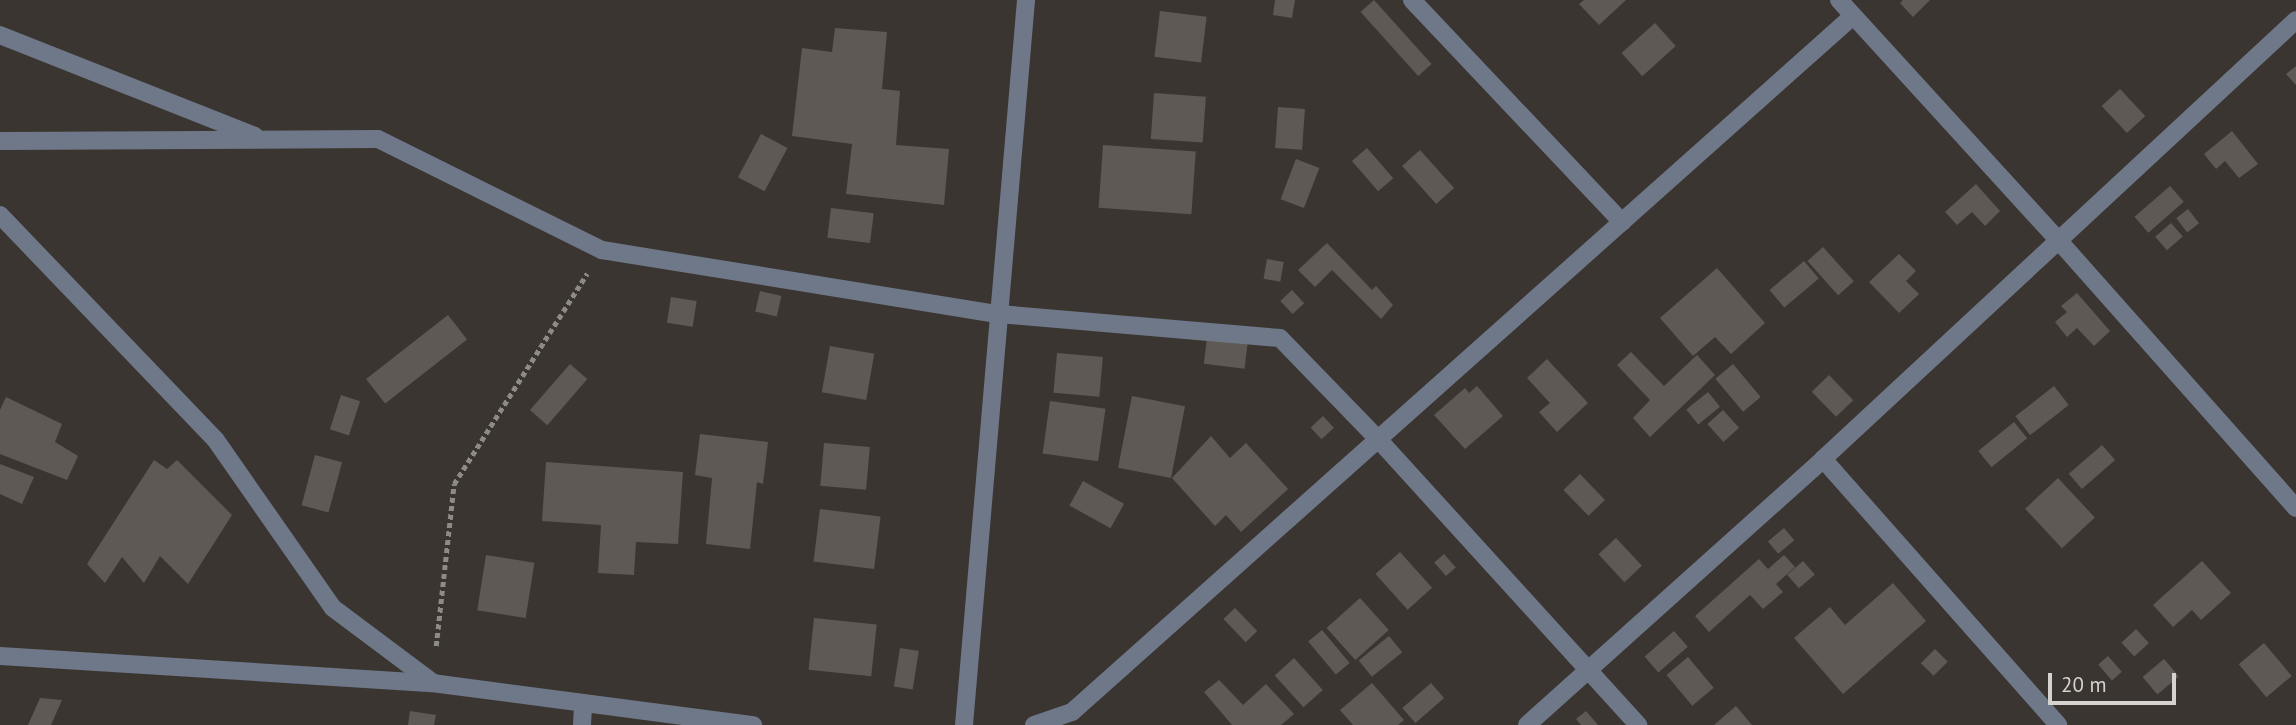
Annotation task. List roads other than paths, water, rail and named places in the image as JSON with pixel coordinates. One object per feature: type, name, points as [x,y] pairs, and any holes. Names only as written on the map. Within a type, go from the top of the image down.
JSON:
[{"type":"street","points":[[964,725],[1026,0]]},
{"type":"street","points":[[1412,0],[1622,222]]},
{"type":"street","points":[[1839,0],[2059,241],[2296,508]]},
{"type":"street","points":[[1034,725],[1072,712],[1853,16]]},
{"type":"street","points":[[1527,725],[1823,459],[2296,19]]},
{"type":"street","points":[[0,35],[265,139]]},
{"type":"street","points":[[0,141],[378,139],[602,250],[999,314],[1280,338],[1378,439],[1638,725]]},
{"type":"street","points":[[0,215],[215,439],[333,608],[432,683]]},
{"type":"street","points":[[1823,459],[2058,725]]},
{"type":"street","points":[[0,656],[432,683],[753,725]]},
{"type":"street","points":[[582,725],[583,703]]}]
